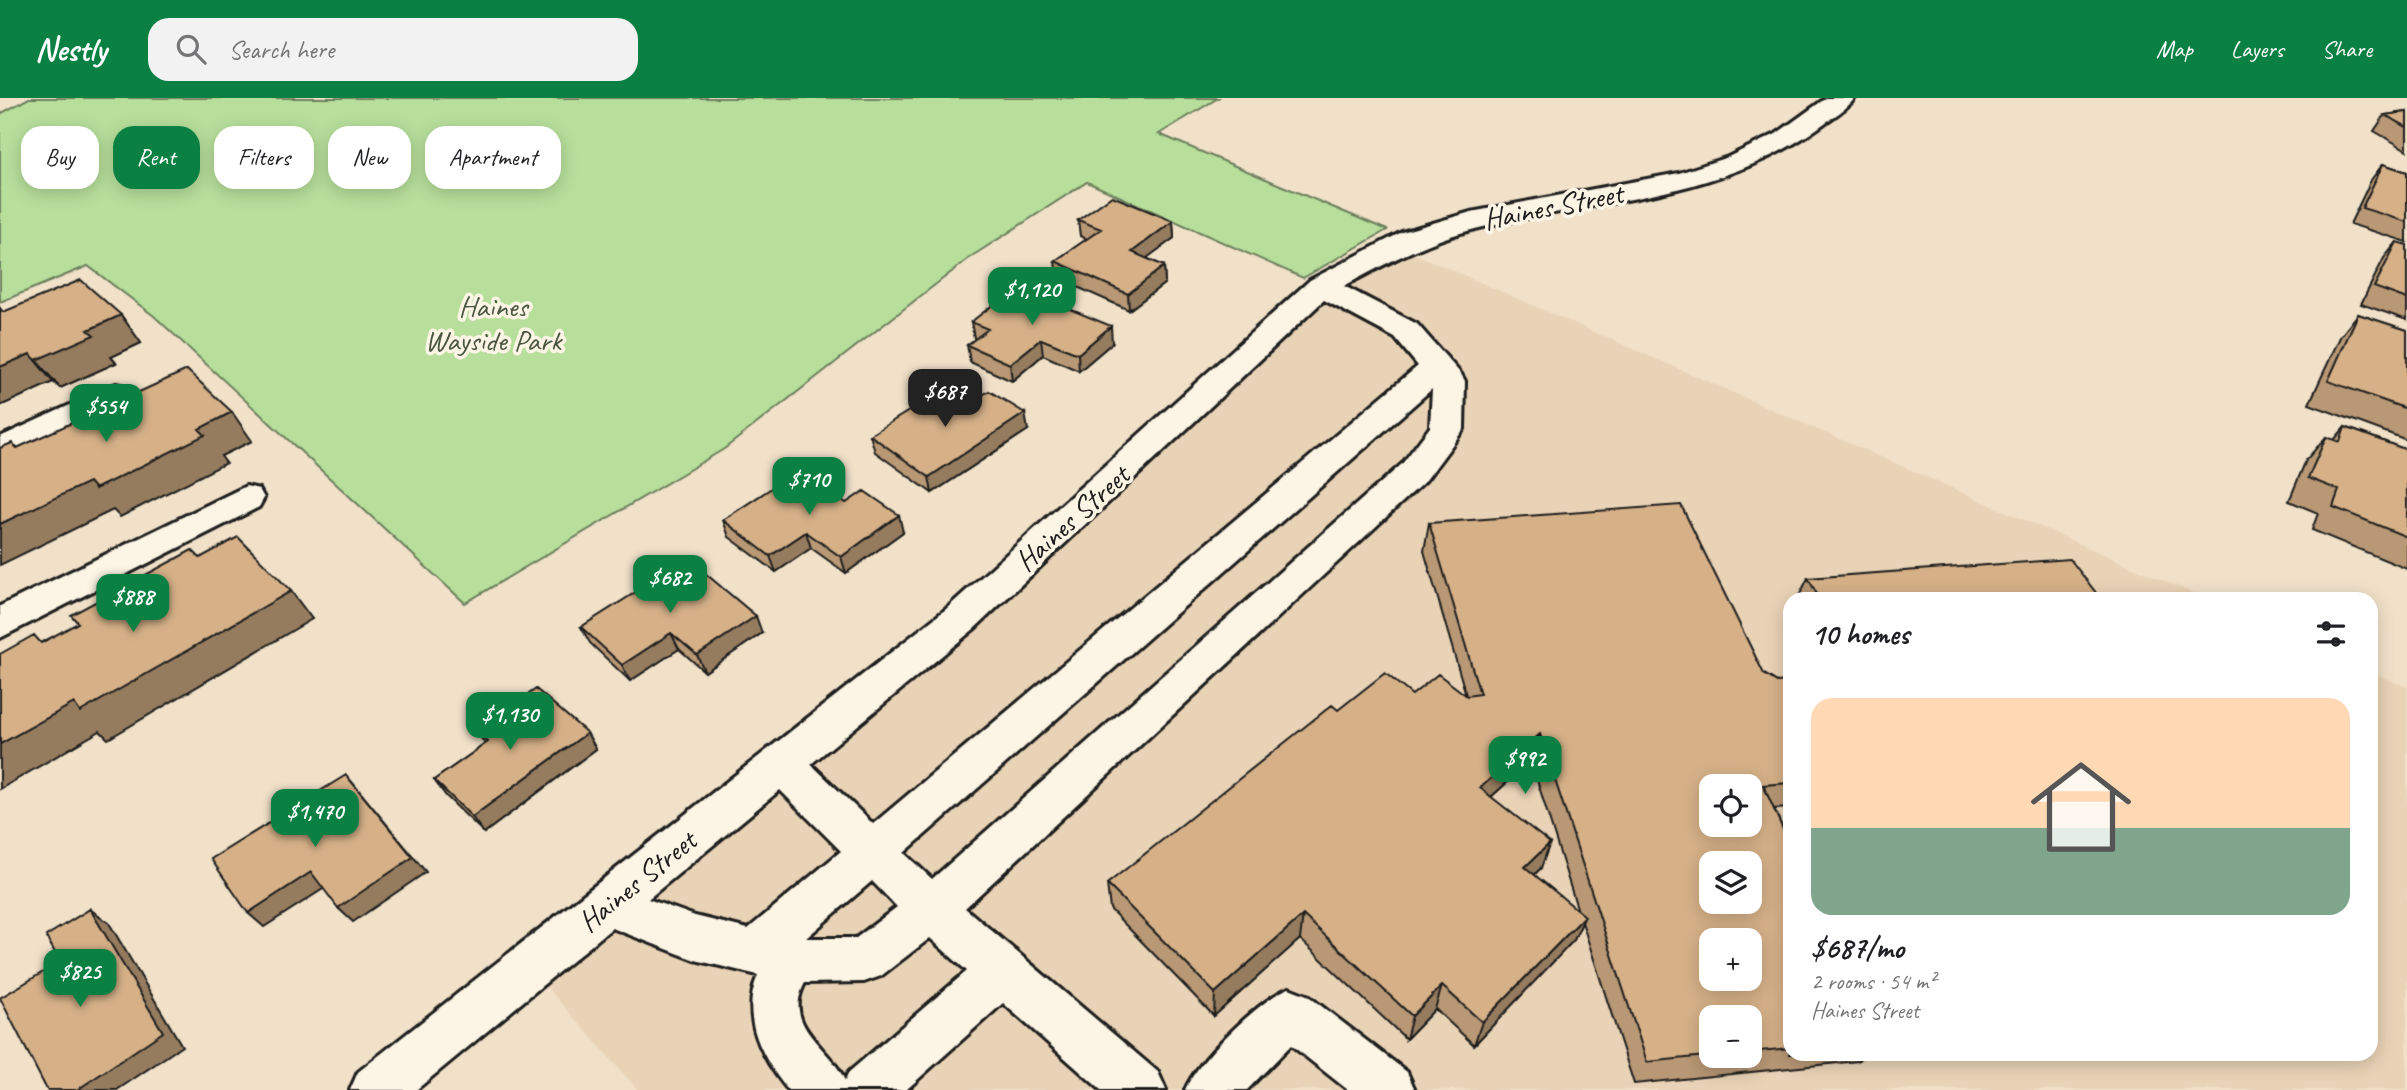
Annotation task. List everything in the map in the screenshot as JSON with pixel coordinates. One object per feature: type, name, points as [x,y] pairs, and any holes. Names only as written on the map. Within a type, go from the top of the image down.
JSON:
[{"type":"street","name":"Haines Street","points":[[376,1090],[960,619],[1078,514],[1321,286],[1412,238],[1471,221],[1684,180],[1738,163],[1785,140],[1842,98]]},
{"type":"street","points":[[606,905],[695,938],[773,956],[863,960],[931,909],[1414,472],[1447,429],[1449,381],[1406,331],[1321,286]]},
{"type":"street","points":[[823,1090],[807,1075],[777,1029],[773,956],[874,853],[1437,367]]},
{"type":"street","points":[[0,451],[116,395]]},
{"type":"street","points":[[0,623],[246,498]]},
{"type":"street","points":[[782,764],[931,909],[1140,1090]]},
{"type":"street","points":[[867,1090],[1003,971]]},
{"type":"street","points":[[1211,1090],[1289,1012],[1389,1090]]},
{"type":"shaded area","points":[[1406,250],[2190,592],[1783,592],[1783,1061],[2378,1061],[2378,675],[2407,687],[2407,1090],[638,1090],[536,975],[1332,286]]},
{"type":"green space","name":"Haines Wayside Park","points":[[29,98],[1218,98],[1159,134],[1387,230],[1303,278],[1087,182],[972,256],[724,449],[465,603],[154,316],[88,266],[0,302],[0,114]]},
{"type":"building","points":[[2407,112],[2407,127],[2385,115]]},
{"type":"building","points":[[2383,164],[2407,172],[2407,222],[2362,208]]},
{"type":"building","points":[[1112,196],[1173,221],[1132,252],[1164,266],[1128,294],[1055,261],[1101,229],[1078,220]]},
{"type":"building","points":[[2397,242],[2407,245],[2407,299],[2374,287]]},
{"type":"building","points":[[81,280],[121,315],[88,330],[94,335],[36,360],[30,354],[0,367],[0,308],[3,312]]},
{"type":"building","points":[[1016,287],[1111,326],[1078,354],[1041,339],[1010,364],[967,345],[988,329],[971,322]]},
{"type":"building","points":[[2358,314],[2407,330],[2407,409],[2328,381]]},
{"type":"building","points":[[187,370],[232,412],[199,429],[205,435],[95,489],[89,482],[0,524],[0,448],[12,443],[17,448]]},
{"type":"building","points":[[943,390],[966,405],[989,391],[1025,413],[929,477],[870,435]]},
{"type":"building","points":[[2345,427],[2407,450],[2407,537],[2333,507],[2339,490],[2308,478],[2326,437],[2340,442]]},
{"type":"building","points":[[799,470],[846,503],[864,491],[899,515],[841,557],[806,532],[770,556],[723,520]]},
{"type":"building","points":[[1681,505],[1764,674],[1777,682],[1783,682],[1783,784],[1763,785],[1783,829],[1783,1049],[1762,1051],[1762,1005],[1699,1005],[1699,1057],[1647,1062],[1540,734],[1480,788],[1550,843],[1525,867],[1585,916],[1482,1022],[1442,986],[1412,1016],[1303,915],[1215,993],[1107,884],[1332,705],[1338,710],[1385,673],[1412,695],[1438,674],[1467,696],[1480,694],[1429,523]]},
{"type":"building","points":[[238,537],[291,591],[80,712],[74,703],[0,744],[0,654],[34,635],[41,643],[78,623],[71,615],[192,550],[200,558]]},
{"type":"building","points":[[688,559],[756,616],[697,655],[671,633],[622,665],[581,627]]},
{"type":"building","points":[[2070,559],[2095,592],[1816,592],[1808,578]]},
{"type":"building","points":[[536,689],[587,733],[472,817],[434,780],[488,742],[476,731]]},
{"type":"building","points":[[346,775],[413,857],[338,908],[311,872],[248,913],[211,859]]},
{"type":"building","points":[[90,909],[163,1032],[77,1090],[47,1090],[0,998],[60,962],[46,936]]}]
